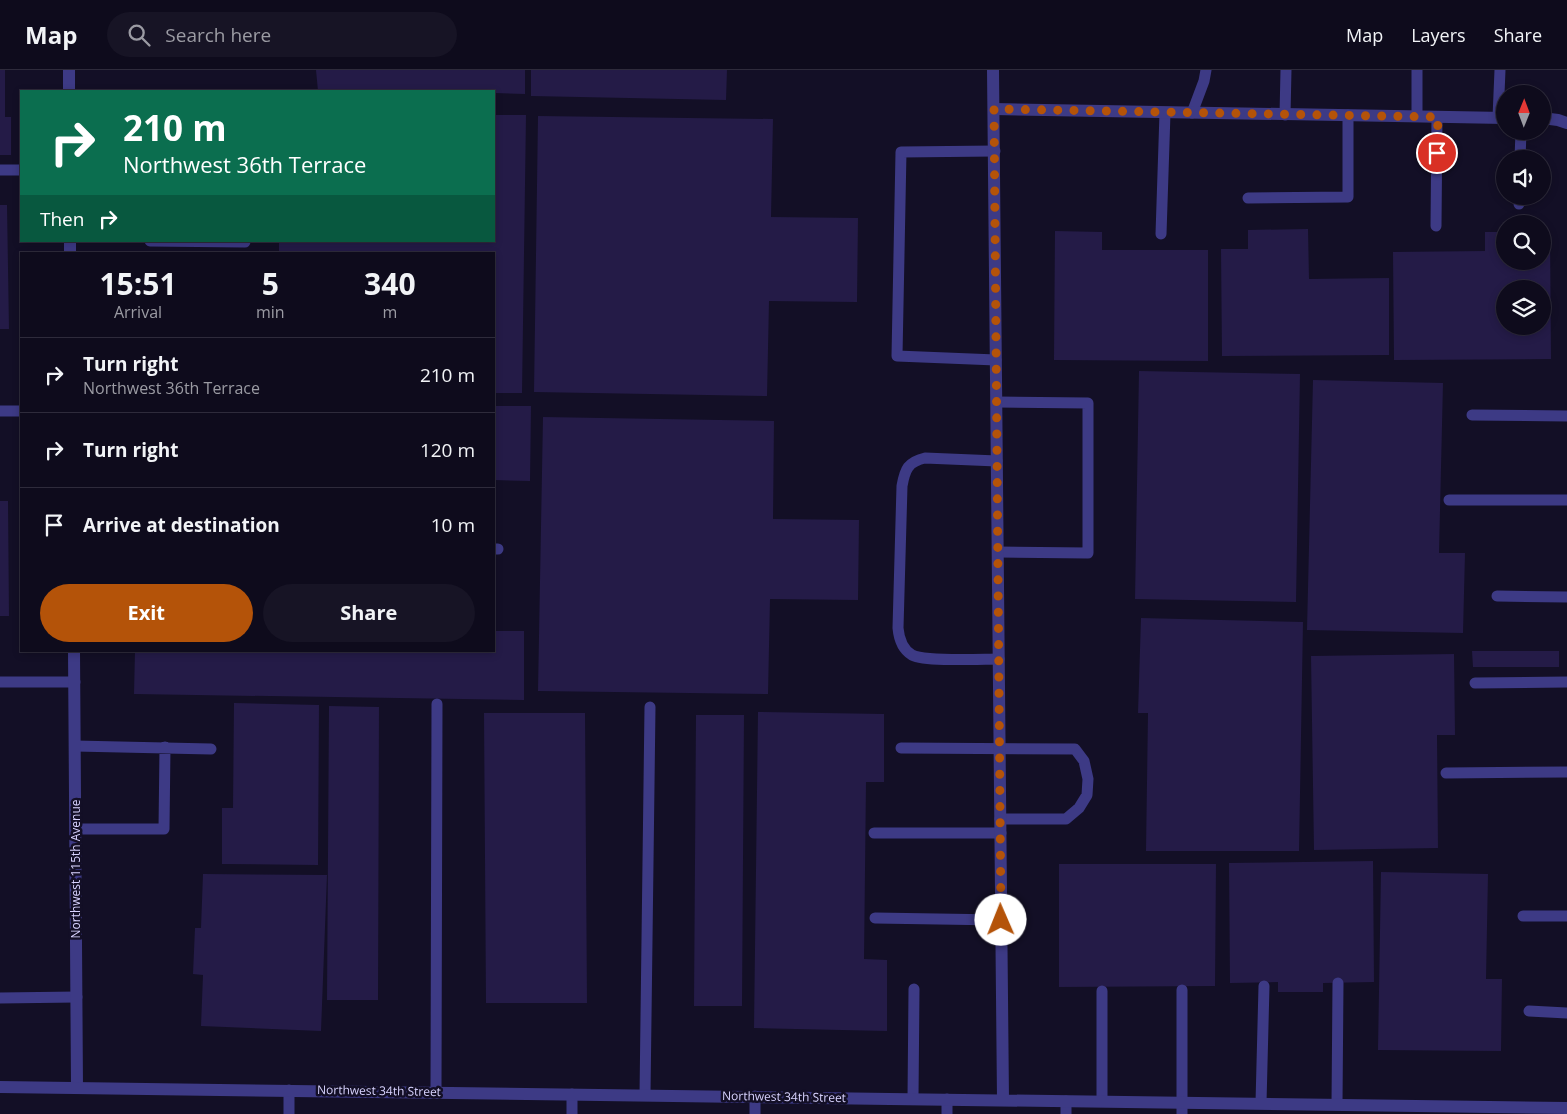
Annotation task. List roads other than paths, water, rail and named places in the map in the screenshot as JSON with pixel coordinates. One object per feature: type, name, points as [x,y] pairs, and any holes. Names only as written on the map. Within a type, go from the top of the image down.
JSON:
[{"type":"street","points":[[69,70],[69,90]]},
{"type":"street","points":[[993,70],[1003,1100]]},
{"type":"street","points":[[994,109],[1496,118]]},
{"type":"street","points":[[1551,119],[1567,123]]},
{"type":"street","name":"Northwest 115th Avenue","points":[[74,652],[77,1087]]},
{"type":"street","name":"Northwest 34th Street","points":[[0,1087],[1102,1101],[1182,1108],[1262,1103],[1337,1104],[1431,1110],[1567,1108]]},
{"type":"lane","points":[[1192,113],[1204,81],[1206,70]]},
{"type":"lane","points":[[1285,115],[1286,70]]},
{"type":"lane","points":[[1417,116],[1418,70]]},
{"type":"lane","points":[[1500,70],[1501,85]]},
{"type":"lane","points":[[1161,234],[1166,112]]},
{"type":"lane","points":[[1248,198],[1348,198],[1348,115]]},
{"type":"lane","points":[[1436,226],[1438,117]]},
{"type":"lane","points":[[995,151],[901,152],[897,356],[996,360]]},
{"type":"lane","points":[[0,170],[20,170]]},
{"type":"lane","points":[[997,402],[1088,403],[1088,553],[998,552]]},
{"type":"lane","points":[[0,411],[20,411]]},
{"type":"lane","points":[[1472,415],[1567,416]]},
{"type":"lane","points":[[998,461],[926,458],[917,460],[909,465],[904,474],[902,486],[898,628],[899,638],[905,649],[913,655],[926,658],[999,659]]},
{"type":"lane","points":[[1448,500],[1567,500]]},
{"type":"lane","points":[[1497,596],[1567,597]]},
{"type":"lane","points":[[0,682],[75,682]]},
{"type":"lane","points":[[1475,683],[1567,682]]},
{"type":"lane","points":[[436,1092],[437,704]]},
{"type":"lane","points":[[645,1095],[650,707]]},
{"type":"lane","points":[[75,746],[211,749]]},
{"type":"lane","points":[[76,829],[164,829],[165,747]]},
{"type":"lane","points":[[901,748],[1075,749],[1084,761],[1088,779],[1087,795],[1078,808],[1066,819],[1000,819]]},
{"type":"lane","points":[[1446,773],[1567,772]]},
{"type":"lane","points":[[874,832],[1001,833]]},
{"type":"lane","points":[[1523,916],[1567,916]]},
{"type":"lane","points":[[875,918],[1001,920]]},
{"type":"lane","points":[[1337,1104],[1338,983]]},
{"type":"lane","points":[[1262,1103],[1264,986]]},
{"type":"lane","points":[[913,1098],[914,989]]},
{"type":"lane","points":[[1182,990],[1182,1108]]},
{"type":"lane","points":[[1102,991],[1102,1101]]},
{"type":"lane","points":[[0,998],[77,998]]},
{"type":"lane","points":[[1529,1011],[1567,1012]]},
{"type":"lane","points":[[289,1090],[289,1114]]},
{"type":"lane","points":[[572,1094],[572,1114]]},
{"type":"lane","points":[[755,1096],[755,1114]]},
{"type":"lane","points":[[947,1099],[947,1114]]},
{"type":"lane","points":[[1066,1101],[1066,1114]]}]
